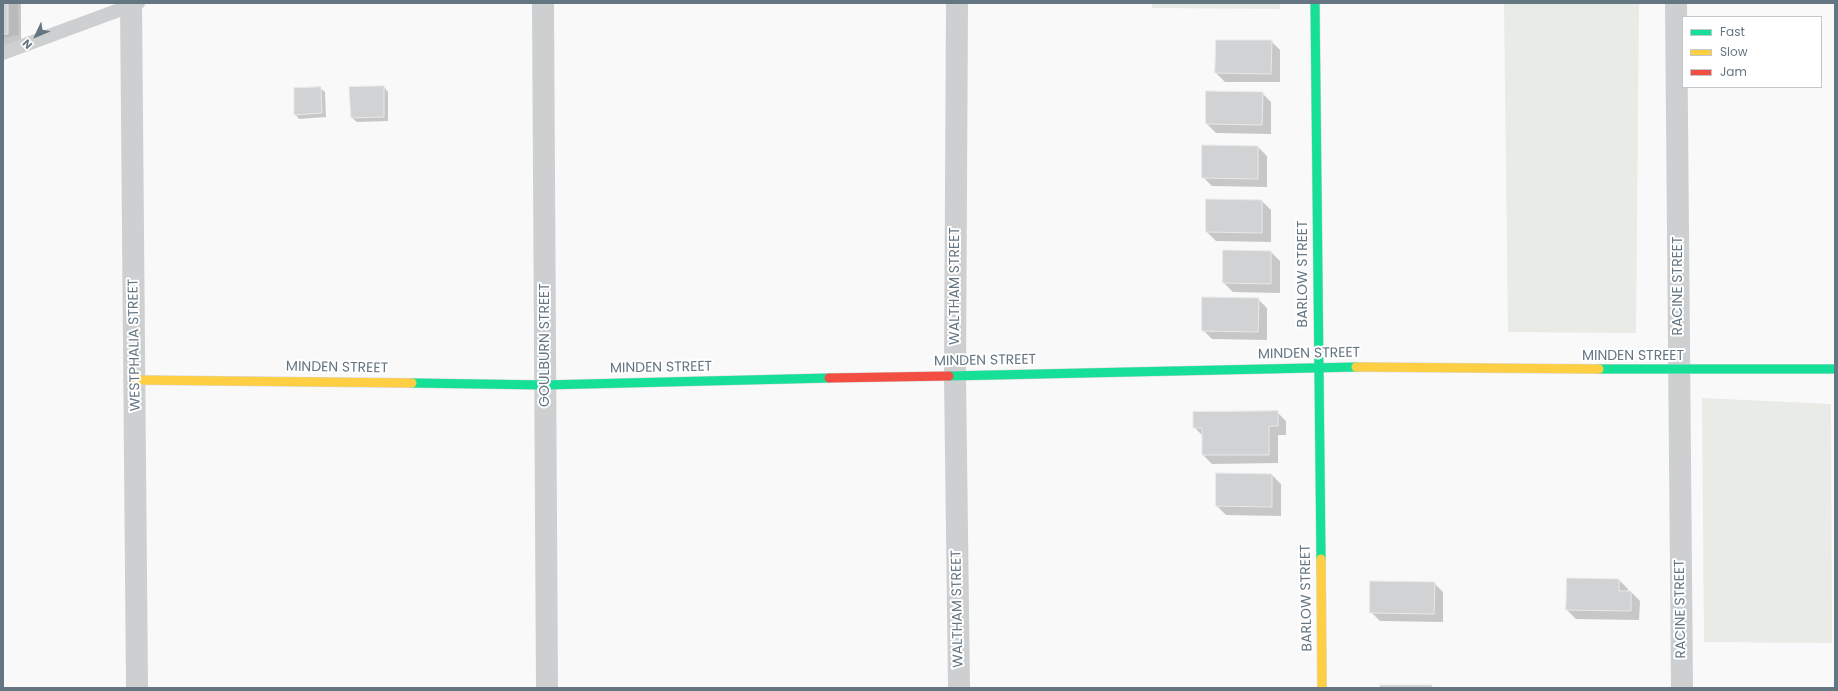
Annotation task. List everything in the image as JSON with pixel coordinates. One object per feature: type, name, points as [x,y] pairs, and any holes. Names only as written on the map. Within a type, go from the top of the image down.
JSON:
[{"type":"street","name":"GOULBURN STREET","points":[[543,3],[547,688]]},
{"type":"street","name":"WALTHAM STREET","points":[[957,3],[955,376],[959,688]]},
{"type":"street","name":"BARLOW STREET","points":[[1315,3],[1322,688]]},
{"type":"street","name":"RACINE STREET","points":[[1676,3],[1678,370],[1682,688]]},
{"type":"street","name":"WESTPHALIA STREET","points":[[133,4],[138,688]]},
{"type":"street","name":"MINDEN STREET","points":[[135,380],[545,385],[1318,367],[1678,370],[1835,369]]},
{"type":"lane","points":[[3,53],[133,4]]},
{"type":"shaded area","points":[[3,3],[18,3],[19,35],[3,38]]},
{"type":"shaded area","points":[[1152,3],[1280,3],[1280,9],[1152,8]]},
{"type":"shaded area","points":[[1504,3],[1639,3],[1636,333],[1508,332]]},
{"type":"shaded area","points":[[1702,398],[1831,404],[1832,643],[1704,642]]},
{"type":"building","points":[[3,3],[8,3],[8,34],[3,34]]},
{"type":"building","points":[[1216,40],[1272,40],[1271,74],[1215,73]]},
{"type":"building","points":[[384,86],[384,117],[351,118],[349,87]]},
{"type":"building","points":[[321,87],[322,113],[294,115],[294,88]]},
{"type":"building","points":[[1206,91],[1263,92],[1262,125],[1206,124]]},
{"type":"building","points":[[1202,145],[1258,146],[1258,179],[1202,178]]},
{"type":"building","points":[[1206,199],[1262,200],[1262,233],[1206,232]]},
{"type":"building","points":[[1223,250],[1271,251],[1271,284],[1223,283]]},
{"type":"building","points":[[1202,297],[1259,298],[1258,332],[1202,331]]},
{"type":"building","points":[[1278,411],[1278,426],[1269,426],[1269,455],[1202,455],[1202,428],[1193,428],[1193,412]]},
{"type":"building","points":[[1216,473],[1272,474],[1272,507],[1216,506]]},
{"type":"building","points":[[1567,578],[1619,579],[1619,591],[1631,591],[1631,611],[1566,610]]},
{"type":"building","points":[[1370,581],[1435,582],[1434,614],[1370,613]]},
{"type":"building","points":[[1380,685],[1432,685],[1432,688],[1380,688]]},
{"type":"traffic: fast","points":[[1315,3],[1321,559]]},
{"type":"traffic: fast","points":[[949,376],[1356,367]]},
{"type":"traffic: fast","points":[[1599,369],[1835,369]]},
{"type":"traffic: fast","points":[[412,383],[545,385],[829,378]]},
{"type":"traffic: slow","points":[[1356,367],[1599,369]]},
{"type":"traffic: slow","points":[[135,380],[412,383]]},
{"type":"traffic: slow","points":[[1321,559],[1322,688]]},
{"type":"traffic: jam","points":[[829,378],[949,376]]}]
